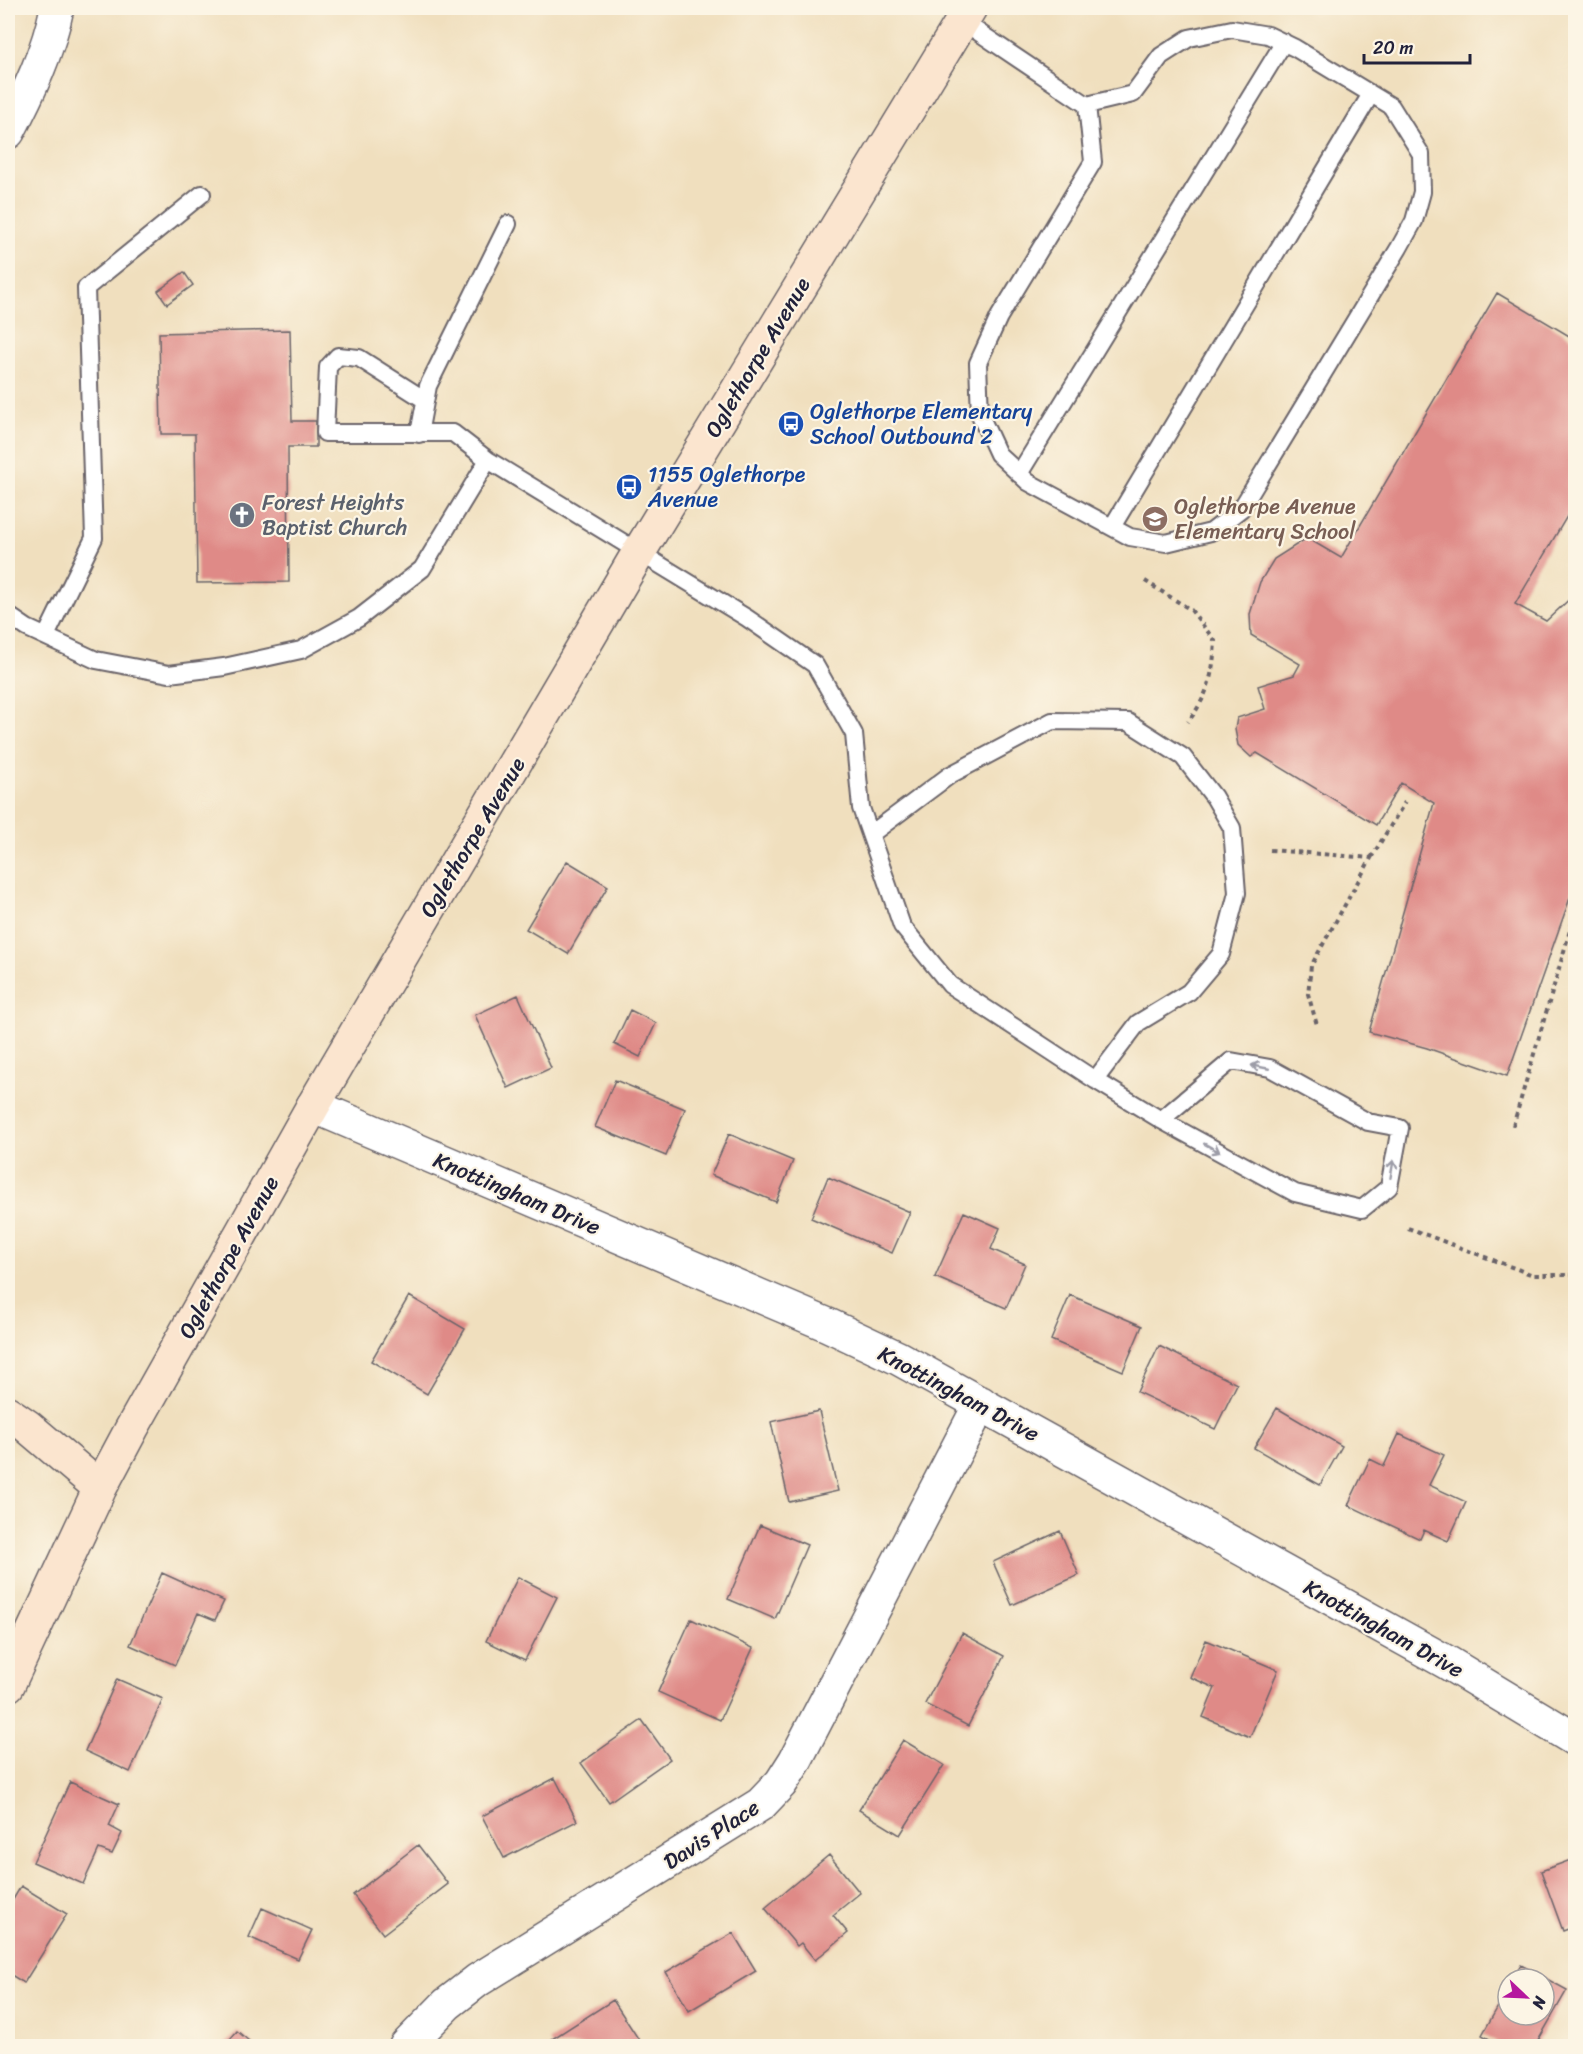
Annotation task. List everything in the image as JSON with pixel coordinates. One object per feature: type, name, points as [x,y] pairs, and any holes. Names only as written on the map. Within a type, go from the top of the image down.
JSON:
[{"type":"main road","name":"Oglethorpe Avenue","points":[[8,1685],[100,1488],[313,1106],[639,552],[966,14]]},
{"type":"main road","points":[[8,1413],[27,1426],[100,1488]]},
{"type":"street","points":[[8,132],[38,71],[57,8]]},
{"type":"street","name":"Knottingham Drive","points":[[313,1106],[828,1325],[898,1358],[1448,1663],[1575,1740]]},
{"type":"street","name":"Davis Place","points":[[406,2046],[447,2004],[478,1980],[761,1804],[781,1783],[795,1761],[981,1403]]},
{"type":"lane","points":[[966,14],[1087,105],[1093,162],[999,317],[978,363],[980,415],[998,454],[1028,482],[1130,537],[1166,543],[1211,532],[1241,509],[1414,221],[1422,192],[1421,154],[1391,106],[1268,34],[1232,29],[1189,38],[1161,56],[1133,94],[1087,105]]},
{"type":"lane","points":[[1019,474],[1284,42]]},
{"type":"lane","points":[[1112,527],[1371,94]]},
{"type":"lane","points":[[45,636],[94,538],[86,288],[202,194]]},
{"type":"lane","points":[[419,434],[428,386],[508,224]]},
{"type":"lane","points":[[425,400],[359,358],[338,356],[328,367],[324,433],[453,433],[488,460],[747,618],[815,665],[854,734],[861,808],[872,834],[902,926],[950,985],[1095,1080],[1161,1120],[1295,1193],[1362,1209],[1389,1187],[1400,1128],[1368,1122],[1270,1068],[1230,1061],[1161,1120]]},
{"type":"lane","points":[[8,615],[27,628],[96,660],[169,674],[224,667],[301,650],[359,618],[422,569],[488,460]]},
{"type":"lane","points":[[872,834],[950,775],[1052,721],[1128,722],[1183,757],[1214,797],[1232,828],[1238,893],[1221,954],[1189,992],[1138,1023],[1095,1080]]},
{"type":"path","points":[[1145,581],[1191,610],[1215,641],[1213,674],[1199,707],[1188,722]]},
{"type":"path","points":[[1317,1025],[1308,994],[1311,966],[1405,802]]},
{"type":"path","points":[[1270,850],[1371,858]]},
{"type":"path","points":[[1513,1126],[1575,910]]},
{"type":"path","points":[[1408,1228],[1533,1275],[1575,1275]]},
{"type":"building","points":[[184,272],[193,285],[167,304],[158,291]]},
{"type":"building","points":[[1497,293],[1576,340],[1576,501],[1515,604],[1546,621],[1576,593],[1576,881],[1507,1076],[1427,1048],[1369,1032],[1434,803],[1401,783],[1376,825],[1257,753],[1251,757],[1238,745],[1235,729],[1237,718],[1265,709],[1258,686],[1294,675],[1300,664],[1251,635],[1250,614],[1260,582],[1274,559],[1307,538],[1341,558]]},
{"type":"building","name":"Forest Heights Baptist Church","points":[[290,330],[292,421],[316,421],[316,447],[288,447],[289,582],[197,583],[195,434],[161,434],[159,333]]},
{"type":"building","points":[[567,861],[608,886],[568,954],[526,929]]},
{"type":"building","points":[[518,995],[551,1068],[508,1088],[475,1015]]},
{"type":"building","points":[[630,1010],[656,1023],[640,1057],[614,1044]]},
{"type":"building","points":[[615,1080],[685,1109],[666,1156],[595,1127]]},
{"type":"building","points":[[729,1134],[793,1161],[776,1202],[711,1175]]},
{"type":"building","points":[[828,1177],[910,1212],[892,1253],[811,1218]]},
{"type":"building","points":[[964,1212],[1000,1228],[991,1249],[1025,1264],[1006,1308],[935,1277]]},
{"type":"building","points":[[1070,1295],[1142,1326],[1123,1371],[1051,1340]]},
{"type":"building","points":[[409,1296],[465,1329],[427,1394],[371,1361]]},
{"type":"building","points":[[1159,1346],[1237,1384],[1215,1429],[1137,1392]]},
{"type":"building","points":[[1277,1408],[1342,1446],[1320,1485],[1254,1448]]},
{"type":"building","points":[[819,1411],[838,1491],[789,1502],[771,1422]]},
{"type":"building","points":[[1399,1434],[1444,1455],[1429,1485],[1466,1502],[1448,1541],[1424,1530],[1420,1539],[1348,1505],[1370,1459],[1384,1466]]},
{"type":"building","points":[[760,1525],[807,1545],[775,1619],[728,1599]]},
{"type":"building","points":[[1060,1531],[1079,1575],[1012,1605],[993,1562]]},
{"type":"building","points":[[162,1573],[224,1601],[215,1620],[198,1613],[175,1665],[130,1645]]},
{"type":"building","points":[[518,1577],[557,1597],[525,1660],[486,1641]]},
{"type":"building","points":[[691,1619],[753,1648],[720,1720],[658,1692]]},
{"type":"building","points":[[962,1633],[1004,1656],[968,1726],[925,1704]]},
{"type":"building","points":[[1206,1640],[1278,1670],[1250,1737],[1203,1717],[1215,1688],[1190,1677]]},
{"type":"building","points":[[117,1679],[163,1699],[130,1772],[85,1751]]},
{"type":"building","points":[[642,1720],[670,1759],[609,1802],[581,1763]]},
{"type":"building","points":[[903,1740],[944,1765],[900,1835],[859,1810]]},
{"type":"building","points":[[555,1778],[577,1821],[504,1858],[482,1816]]},
{"type":"building","points":[[70,1782],[119,1804],[109,1826],[122,1833],[112,1854],[99,1849],[83,1884],[33,1862]]},
{"type":"building","points":[[418,1845],[448,1884],[383,1934],[353,1895]]},
{"type":"building","points":[[829,1855],[860,1893],[833,1915],[848,1933],[815,1960],[801,1943],[797,1946],[765,1908]]},
{"type":"building","points":[[1576,1858],[1576,1926],[1563,1931],[1541,1871]]},
{"type":"building","points":[[21,1886],[67,1914],[24,1983],[8,1973],[8,1908]]},
{"type":"building","points":[[262,1908],[312,1930],[298,1959],[249,1937]]},
{"type":"building","points":[[733,1933],[756,1971],[689,2011],[666,1972]]},
{"type":"building","points":[[1556,1984],[1567,1990],[1556,2009]]},
{"type":"building","points":[[613,2000],[639,2040],[629,2046],[552,2046],[549,2041]]},
{"type":"building","points":[[1496,2010],[1496,2027],[1546,2027],[1535,2046],[1502,2046],[1482,2035]]},
{"type":"building","points":[[237,2031],[255,2046],[224,2046]]},
{"type":"place","name":"Oglethorpe Elementary School Outbound 2","points":[[791,424]]},
{"type":"place","name":"1155 Oglethorpe Avenue","points":[[629,487]]},
{"type":"place","name":"Forest Heights Baptist Church","points":[[242,515]]},
{"type":"place","name":"Oglethorpe Avenue Elementary School","points":[[1155,519]]}]
